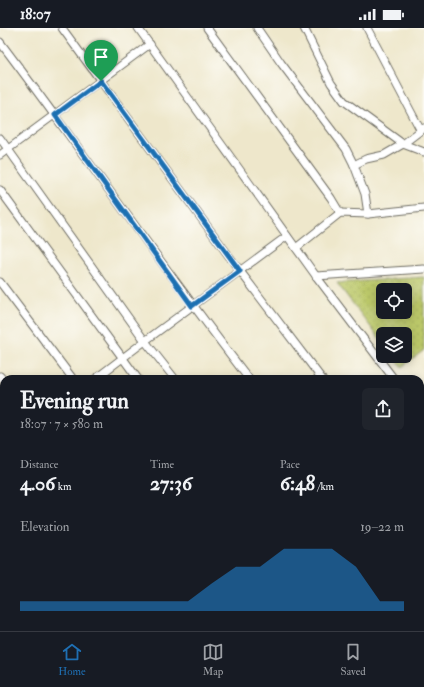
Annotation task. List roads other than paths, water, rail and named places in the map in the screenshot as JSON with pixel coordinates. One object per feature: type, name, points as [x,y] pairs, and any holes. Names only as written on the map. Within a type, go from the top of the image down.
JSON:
[{"type":"street","points":[[62,28],[240,271],[319,375]]},
{"type":"street","points":[[138,28],[316,276],[391,375]]},
{"type":"street","points":[[207,28],[331,198],[340,213]]},
{"type":"street","points":[[256,28],[346,149],[365,194],[368,214]]},
{"type":"street","points":[[304,28],[331,83],[344,101],[403,144],[424,152]]},
{"type":"street","points":[[354,165],[366,159],[384,155],[403,144],[422,130],[367,28]]},
{"type":"street","points":[[0,42],[55,115],[192,306],[246,375]]},
{"type":"street","points":[[0,156],[150,44]]},
{"type":"street","points":[[0,138],[145,340],[172,375]]},
{"type":"street","points":[[0,190],[135,375]]},
{"type":"street","points":[[296,248],[340,213],[368,214],[424,208]]},
{"type":"street","points":[[100,375],[145,340],[288,236]]},
{"type":"street","points":[[316,276],[424,269]]},
{"type":"street","points":[[0,282],[70,375]]}]
